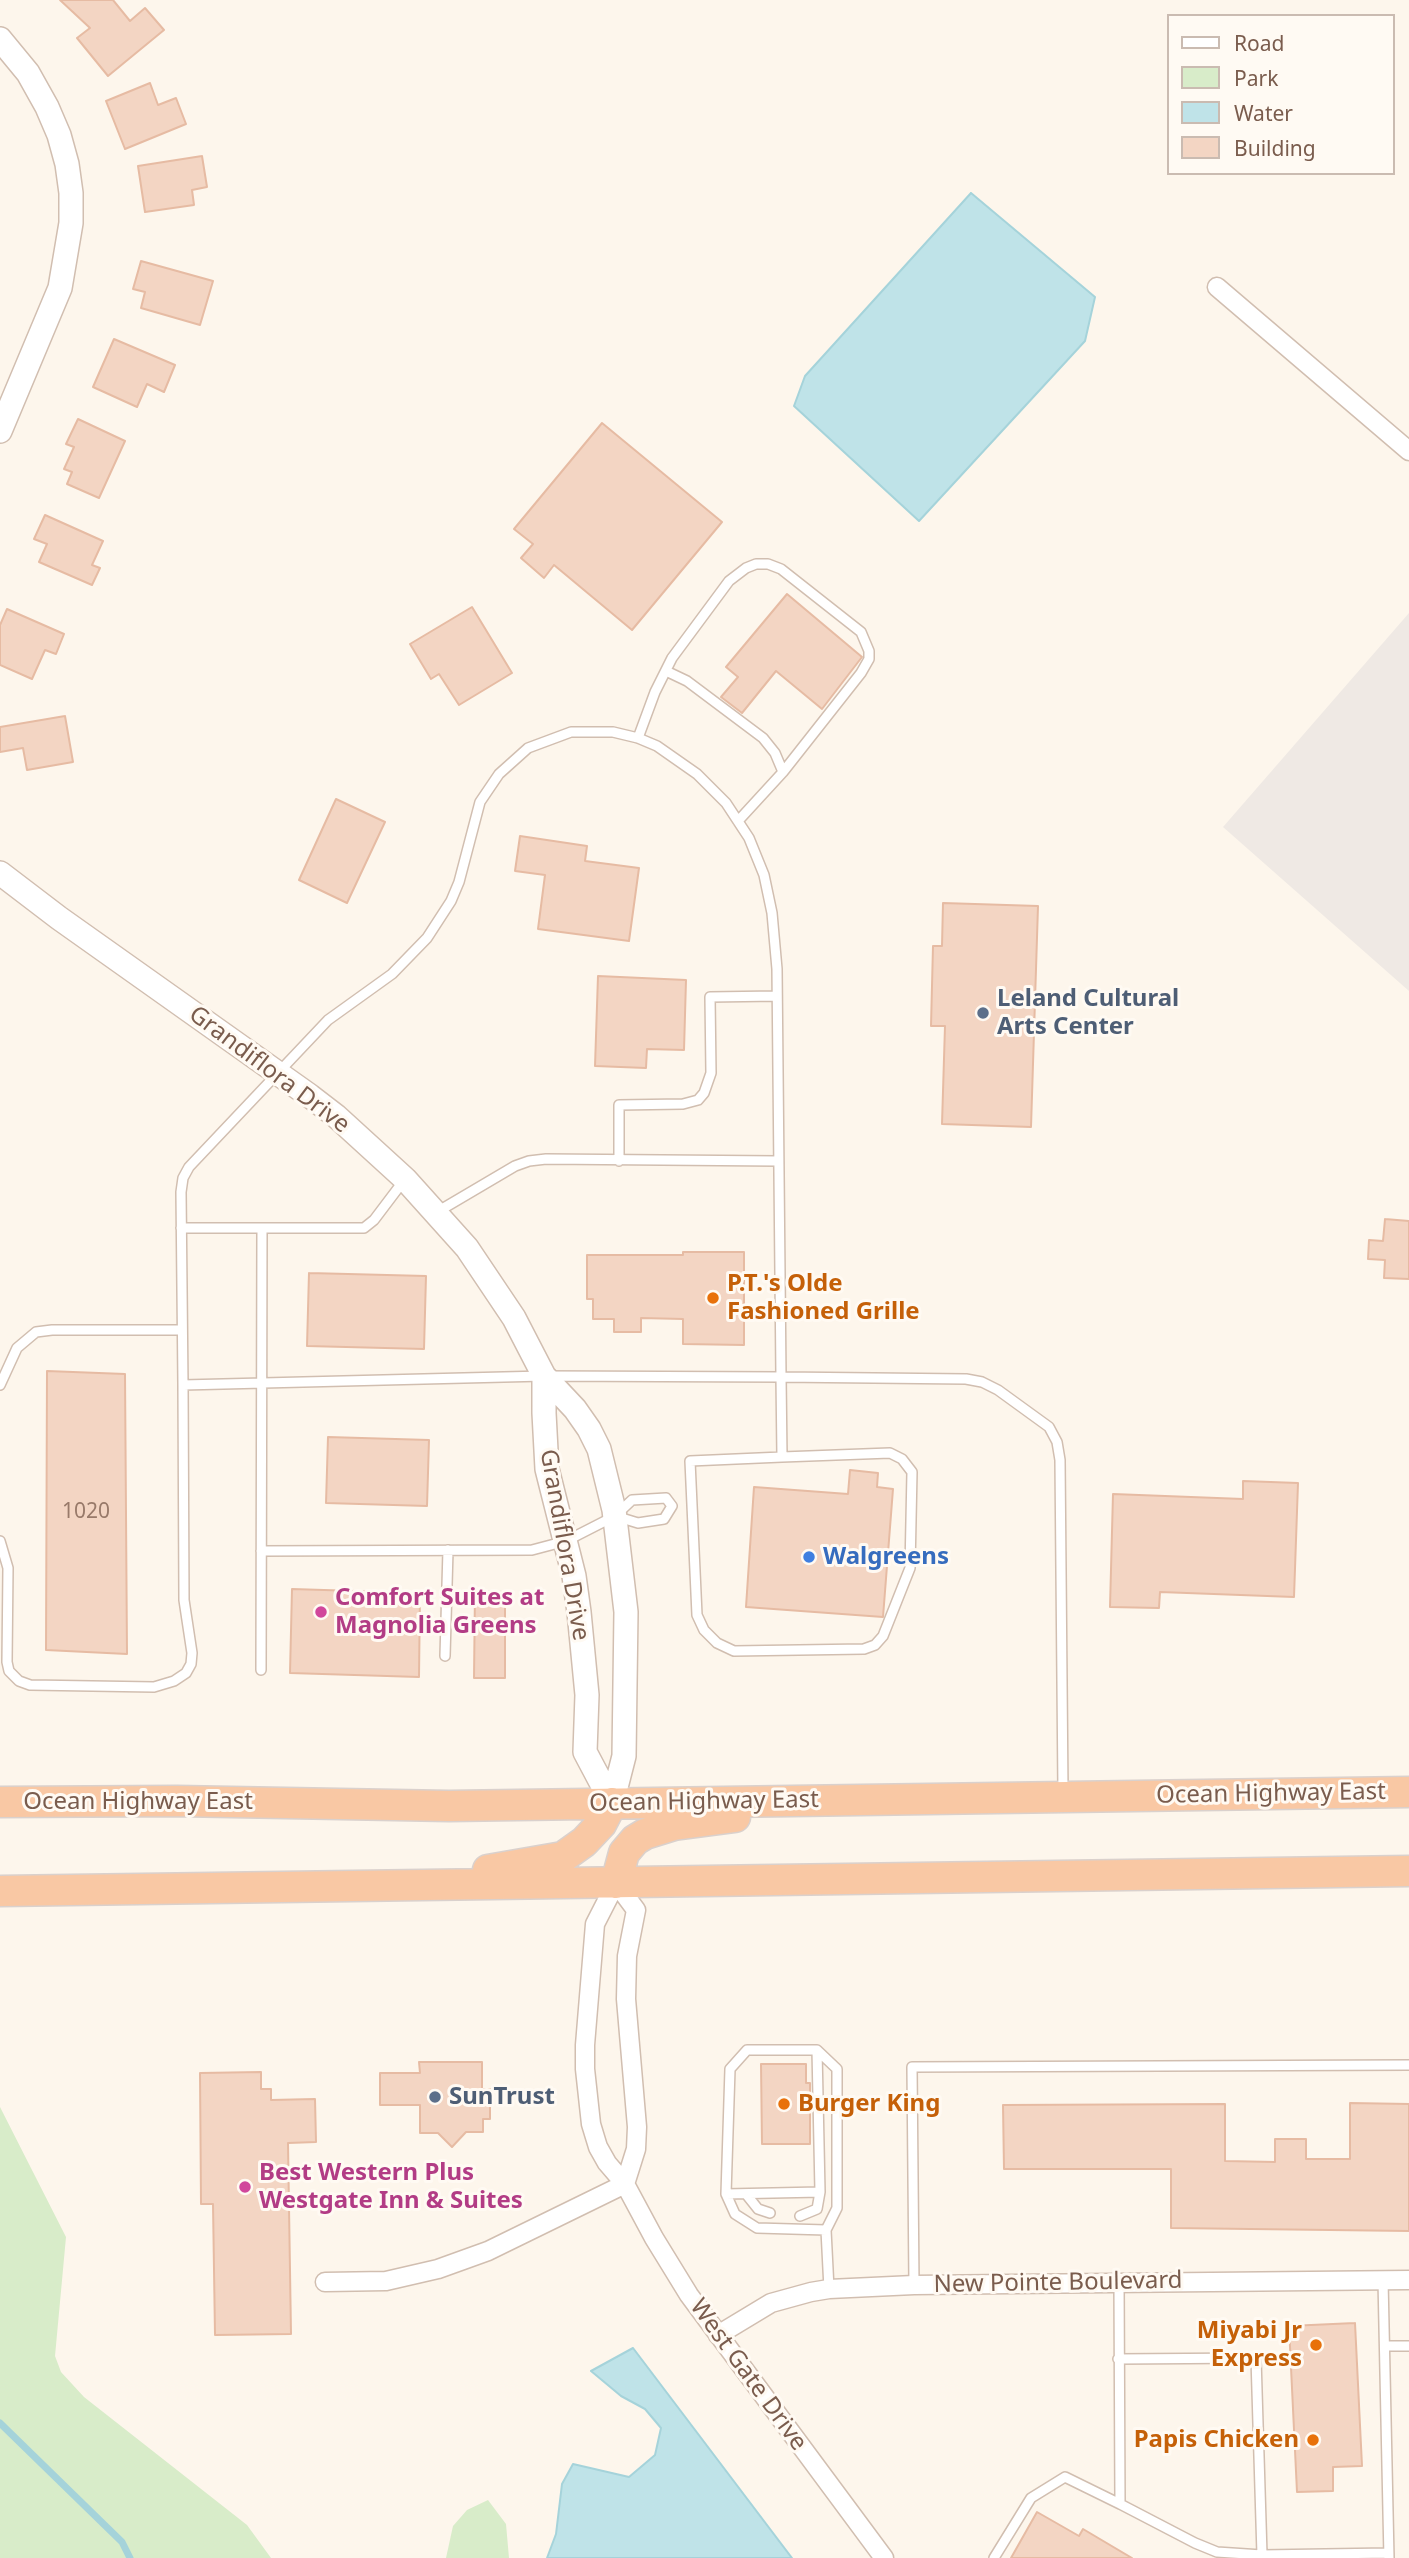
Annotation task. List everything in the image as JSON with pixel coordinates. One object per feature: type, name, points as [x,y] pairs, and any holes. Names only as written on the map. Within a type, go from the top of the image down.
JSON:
[{"type":"highway","name":"Ocean Highway East","points":[[0,1802],[177,1801],[449,1806],[1409,1792]]},
{"type":"highway","points":[[616,1883],[620,1859],[627,1848],[635,1840],[659,1829],[856,1799]]},
{"type":"highway","points":[[387,1886],[563,1857],[584,1842],[601,1824],[612,1803]]},
{"type":"highway","points":[[0,1891],[1409,1871]]},
{"type":"street","points":[[0,39],[27,73],[47,107],[59,135],[71,193],[71,223],[61,288],[0,431]]},
{"type":"street","points":[[1217,287],[1409,451]]},
{"type":"street","name":"Grandiflora Drive","points":[[0,873],[69,926],[278,1072],[336,1116],[405,1179],[437,1212],[489,1278],[544,1376],[575,1409],[589,1429],[602,1461],[615,1516],[626,1612],[624,1756],[612,1803]]},
{"type":"street","name":"Grandiflora Drive","points":[[544,1376],[547,1469],[574,1576],[587,1695],[585,1752],[612,1803]]},
{"type":"street","points":[[325,2282],[386,2281],[438,2269],[488,2251],[625,2184],[636,2149],[637,2127],[626,1999],[627,1956],[636,1910],[616,1883]]},
{"type":"street","name":"West Gate Drive","points":[[616,1883],[595,1924],[585,2068],[591,2124],[598,2147],[607,2163],[625,2184],[668,2263],[884,2558]]},
{"type":"street","name":"New Pointe Boulevard","points":[[718,2334],[771,2303],[791,2296],[830,2289],[914,2285],[1409,2280]]},
{"type":"lane","points":[[638,738],[655,692],[680,645],[729,582],[746,568],[756,564],[768,564],[781,569],[861,632],[867,643],[869,659],[861,673],[783,772],[738,821]]},
{"type":"lane","points":[[666,671],[687,681],[763,738],[775,753],[783,772]]},
{"type":"lane","points":[[0,1541],[8,1568],[7,1662],[9,1671],[19,1681],[30,1685],[154,1687],[174,1681],[186,1673],[191,1664],[192,1653],[184,1600],[181,1228],[183,1178],[189,1167],[328,1020],[393,974],[427,938],[451,901],[459,882],[480,802],[499,774],[528,748],[571,732],[613,732],[638,738],[677,758],[697,774],[719,796],[738,821],[758,856],[769,893],[775,936],[777,996],[782,1457]]},
{"type":"lane","points":[[619,1161],[619,1105],[682,1104],[698,1100],[704,1093],[711,1073],[710,997],[777,996]]},
{"type":"lane","points":[[437,1212],[515,1166],[529,1161],[778,1161]]},
{"type":"lane","points":[[181,1228],[364,1228],[374,1220],[405,1179]]},
{"type":"lane","points":[[261,1670],[262,1228]]},
{"type":"lane","points":[[0,1385],[17,1348],[36,1332],[182,1330]]},
{"type":"lane","points":[[183,1385],[544,1376],[966,1379],[982,1382],[999,1390],[1049,1427],[1057,1441],[1060,1460],[1063,1797]]},
{"type":"lane","points":[[890,1453],[902,1460],[912,1472],[910,1568],[883,1636],[875,1645],[864,1649],[734,1651],[717,1643],[704,1630],[697,1615],[690,1461],[782,1457],[890,1453]]},
{"type":"lane","points":[[261,1551],[532,1550],[566,1541],[615,1516],[632,1500],[666,1498],[672,1506]]},
{"type":"lane","points":[[672,1506],[691,1505]]},
{"type":"lane","points":[[615,1516],[638,1522],[664,1519],[672,1506]]},
{"type":"lane","points":[[445,1656],[448,1550]]},
{"type":"lane","points":[[826,2230],[757,2228],[735,2214],[726,2194],[730,2069],[747,2050],[817,2050],[837,2069],[837,2208],[826,2230],[830,2289]]},
{"type":"lane","points":[[800,2216],[817,2209],[820,2192],[817,2050]]},
{"type":"lane","points":[[914,2285],[912,2067],[1409,2065]]},
{"type":"lane","points":[[726,2194],[820,2192]]},
{"type":"lane","points":[[746,2194],[758,2209],[770,2213]]},
{"type":"lane","points":[[993,2558],[1031,2498],[1065,2477],[1217,2552],[1262,2557],[1389,2556],[1383,2280]]},
{"type":"lane","points":[[1119,2282],[1120,2504]]},
{"type":"lane","points":[[1386,2346],[1409,2346]]},
{"type":"lane","points":[[1118,2359],[1256,2358],[1262,2557]]},
{"type":"shaded area","points":[[1409,613],[1409,991],[1223,827]]},
{"type":"green space","points":[[0,2107],[66,2237],[55,2356],[61,2372],[84,2397],[247,2525],[271,2558],[0,2558]]},
{"type":"green space","points":[[488,2500],[506,2524],[509,2558],[446,2558],[453,2526],[467,2510]]},
{"type":"water","points":[[971,193],[1095,297],[1085,341],[919,521],[794,406],[805,376]]},
{"type":"water","points":[[633,2348],[792,2558],[547,2558],[556,2534],[562,2484],[573,2464],[629,2477],[655,2455],[661,2428],[645,2409],[621,2396],[591,2371]]},
{"type":"building","points":[[60,0],[113,0],[130,21],[145,8],[164,30],[108,76],[77,38],[90,28]]},
{"type":"building","points":[[150,83],[158,105],[176,98],[186,124],[125,149],[106,101]]},
{"type":"building","points":[[202,156],[207,187],[192,190],[194,205],[145,212],[138,166]]},
{"type":"building","points":[[141,261],[213,281],[200,325],[141,308],[145,292],[133,289]]},
{"type":"building","points":[[114,339],[175,365],[164,392],[147,384],[137,407],[93,387]]},
{"type":"building","points":[[78,419],[125,441],[99,498],[67,484],[72,472],[64,469],[74,447],[66,444]]},
{"type":"building","points":[[602,423],[722,522],[632,630],[554,565],[544,578],[521,558],[533,544],[514,529]]},
{"type":"building","points":[[45,515],[103,541],[92,565],[100,568],[92,585],[39,562],[47,544],[34,539]]},
{"type":"building","points":[[787,594],[862,657],[822,709],[776,671],[742,713],[721,697],[738,677],[726,667]]},
{"type":"building","points":[[472,607],[512,673],[459,705],[439,674],[431,679],[410,644]]},
{"type":"building","points":[[7,609],[64,634],[56,654],[45,650],[32,679],[0,665],[0,625]]},
{"type":"building","points":[[65,716],[73,762],[27,770],[23,748],[0,752],[0,727]]},
{"type":"building","points":[[336,799],[385,822],[347,903],[299,880]]},
{"type":"building","points":[[520,836],[587,846],[585,861],[639,868],[629,941],[538,929],[545,875],[515,871]]},
{"type":"building","name":"Leland Cultural Arts Center","points":[[943,903],[1038,906],[1031,1127],[942,1124],[945,1026],[931,1026],[933,946],[942,946]]},
{"type":"building","points":[[598,976],[686,980],[684,1050],[647,1049],[646,1068],[595,1066]]},
{"type":"building","points":[[1385,1219],[1409,1221],[1409,1279],[1384,1278],[1385,1260],[1368,1259],[1369,1240],[1383,1241]]},
{"type":"building","points":[[683,1252],[744,1252],[744,1345],[683,1344],[683,1319],[641,1318],[641,1332],[614,1332],[614,1319],[593,1319],[593,1299],[587,1299],[587,1255],[683,1255]]},
{"type":"building","points":[[309,1273],[426,1276],[424,1349],[307,1346]]},
{"type":"building","points":[[47,1371],[125,1374],[127,1654],[46,1650]]},
{"type":"building","points":[[328,1437],[429,1440],[427,1506],[326,1503]]},
{"type":"building","points":[[850,1470],[878,1473],[877,1487],[893,1489],[883,1617],[746,1607],[754,1487],[848,1494]]},
{"type":"building","points":[[1243,1481],[1298,1483],[1294,1597],[1160,1592],[1159,1608],[1110,1607],[1113,1494],[1243,1499]]},
{"type":"building","points":[[292,1589],[420,1593],[419,1677],[290,1673]]},
{"type":"building","points":[[475,1591],[505,1592],[505,1678],[474,1678]]},
{"type":"building","name":"SunTrust","points":[[419,2062],[482,2062],[482,2089],[490,2089],[490,2119],[483,2119],[483,2132],[466,2132],[452,2147],[438,2133],[420,2133],[420,2105],[380,2105],[380,2073],[420,2073]]},
{"type":"building","name":"Burger King","points":[[761,2064],[806,2064],[806,2083],[810,2083],[810,2144],[762,2144]]},
{"type":"building","name":"Best Western Plus Westgate Inn & Suites","points":[[261,2072],[261,2089],[271,2089],[271,2100],[315,2099],[316,2142],[288,2143],[291,2334],[215,2335],[213,2204],[201,2204],[200,2073]]},
{"type":"building","points":[[1350,2103],[1409,2104],[1409,2231],[1171,2228],[1171,2169],[1004,2169],[1003,2105],[1225,2104],[1225,2161],[1275,2162],[1275,2139],[1306,2139],[1306,2159],[1350,2159]]},
{"type":"building","points":[[1355,2323],[1362,2466],[1333,2467],[1333,2491],[1297,2492],[1289,2326]]},
{"type":"building","points":[[1037,2512],[1079,2536],[1083,2529],[1132,2558],[1011,2558]]},
{"type":"waterway","points":[[0,2423],[122,2542],[130,2558]]},
{"type":"place","name":"Leland Cultural Arts Center","points":[[983,1013]]},
{"type":"place","name":"P.T.'s Olde Fashioned Grille","points":[[713,1298]]},
{"type":"place","name":"Walgreens","points":[[809,1557]]},
{"type":"place","name":"Comfort Suites at Magnolia Greens","points":[[321,1612]]},
{"type":"place","name":"SunTrust","points":[[435,2097]]},
{"type":"place","name":"Burger King","points":[[784,2104]]},
{"type":"place","name":"Best Western Plus Westgate Inn & Suites","points":[[245,2187]]},
{"type":"place","name":"Miyabi Jr Express","points":[[1316,2345]]},
{"type":"place","name":"Papis Chicken","points":[[1313,2440]]}]
